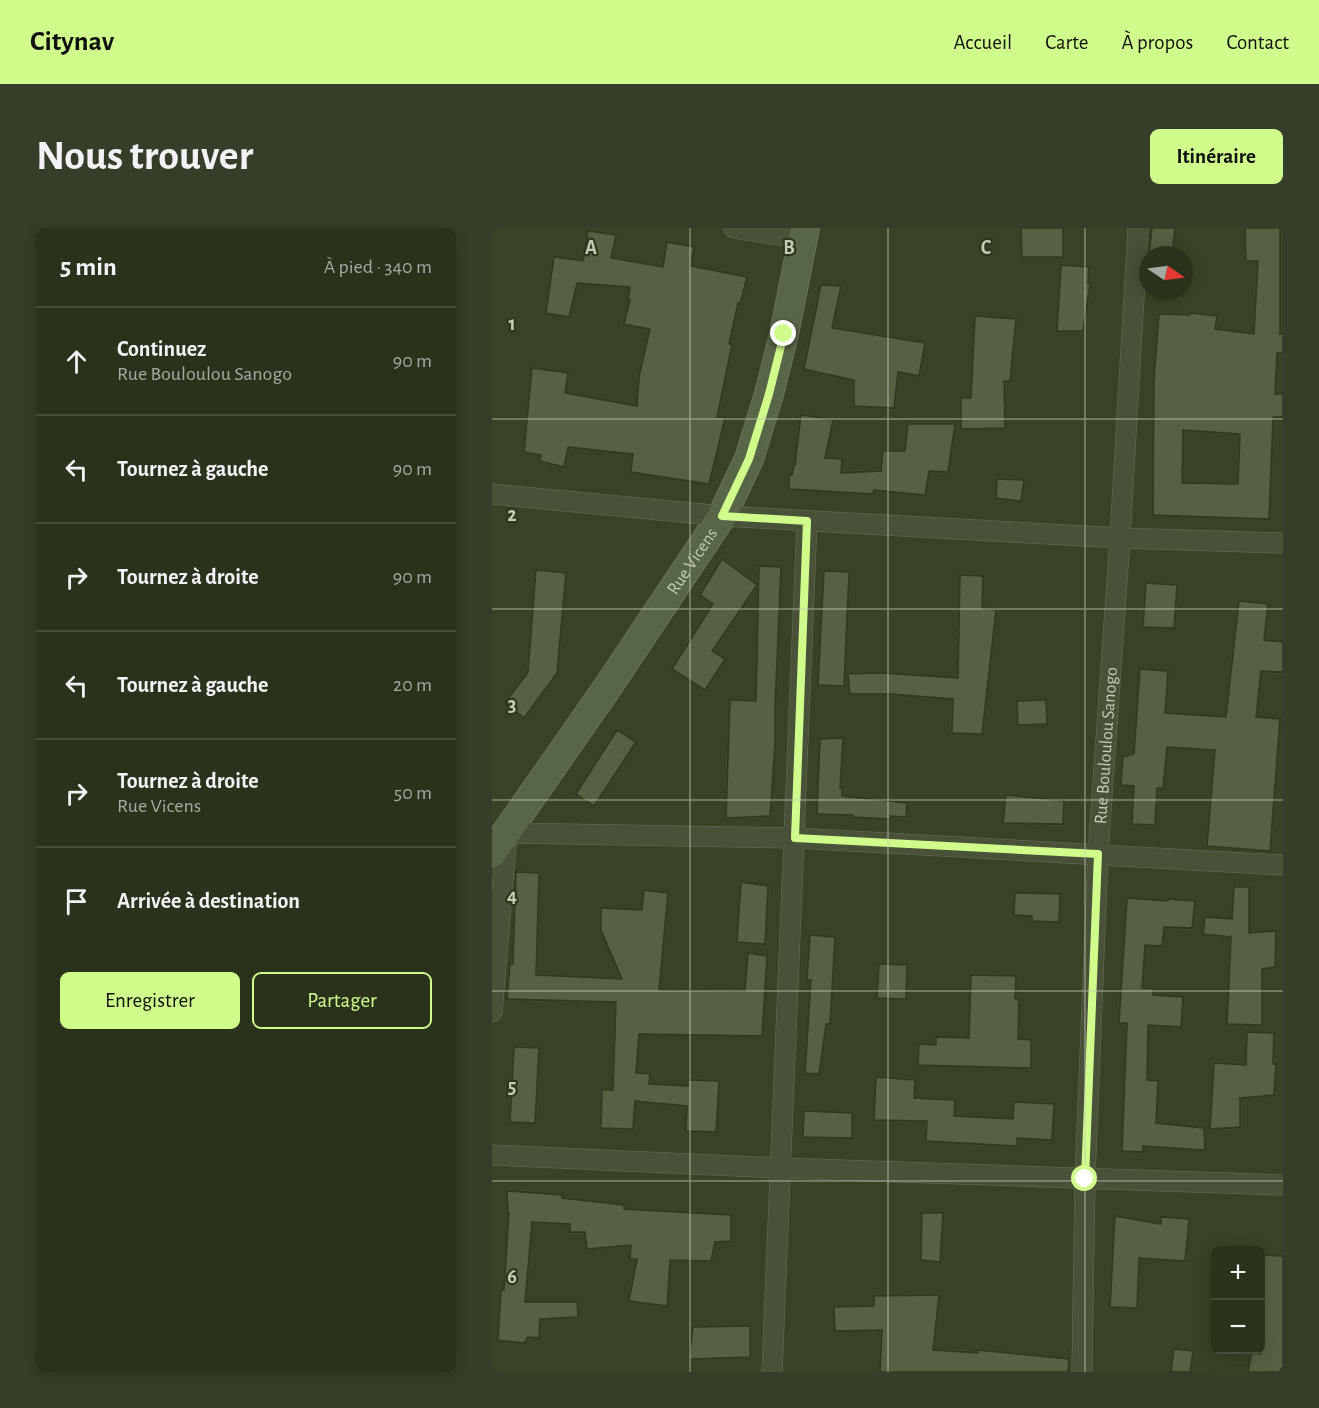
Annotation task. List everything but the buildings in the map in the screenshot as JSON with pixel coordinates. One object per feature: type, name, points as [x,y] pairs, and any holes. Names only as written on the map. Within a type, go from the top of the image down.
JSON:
[{"type":"street","points":[[734,228],[804,234]]},
{"type":"street","name":"Rue Bouloulou Sanogo","points":[[1082,1372],[1085,1179],[1098,854],[1120,538],[1138,228]]},
{"type":"street","name":"Rue Vicens","points":[[500,843],[722,516],[749,459],[769,394],[784,334],[804,234]]},
{"type":"street","points":[[492,494],[722,516],[1120,538],[1283,543]]},
{"type":"street","points":[[772,1372],[807,521]]},
{"type":"street","points":[[492,1012],[500,843],[795,838],[1283,865]]},
{"type":"street","points":[[492,1155],[782,1168],[1283,1185]]},
{"type":"route","points":[[784,334],[749,459],[722,516],[807,521],[795,838],[1098,854],[1085,1179]]}]
